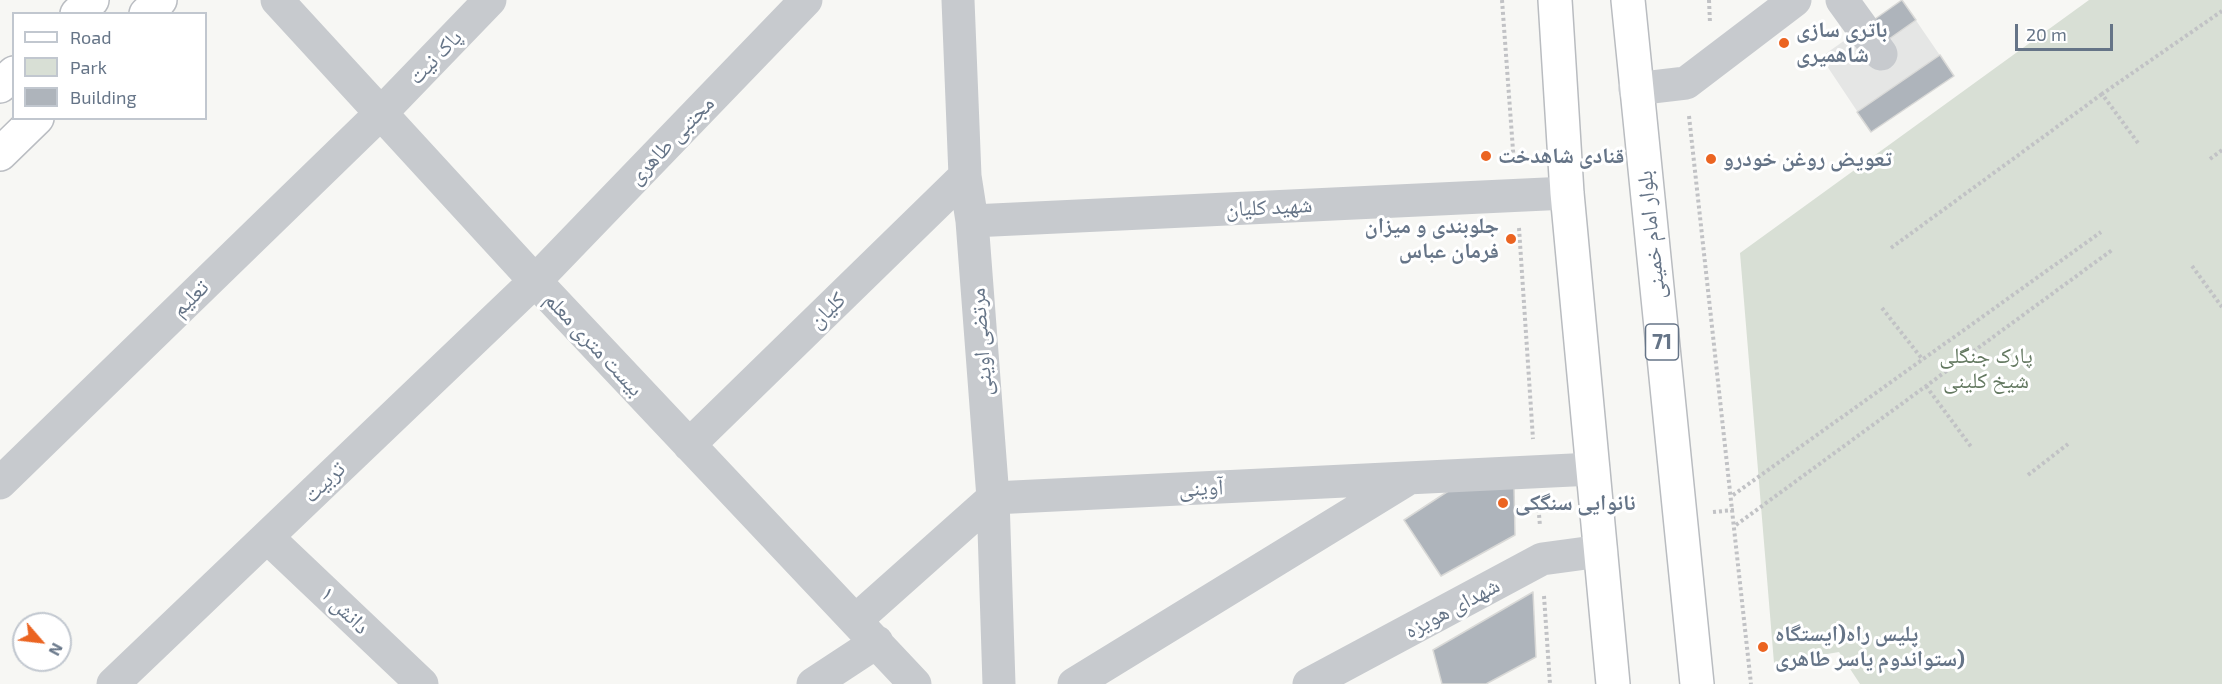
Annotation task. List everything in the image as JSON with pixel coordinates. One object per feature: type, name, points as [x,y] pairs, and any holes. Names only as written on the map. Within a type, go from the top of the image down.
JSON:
[{"type":"main road","points":[[79,12],[92,0]]},
{"type":"main road","points":[[148,12],[160,0]]},
{"type":"main road","points":[[1555,0],[1567,194],[1612,684]]},
{"type":"main road","name":"بلوار امام خمینی","points":[[1628,0],[1635,89],[1700,681]]},
{"type":"main road","points":[[0,86],[12,76]]},
{"type":"main road","points":[[0,154],[35,120]]},
{"type":"street","name":"بیست متری معلم","points":[[277,0],[535,281],[915,684]]},
{"type":"street","name":"پاک نیت","points":[[381,113],[490,0]]},
{"type":"street","name":"مجتبی طاهری","points":[[535,281],[807,0]]},
{"type":"street","name":"مرتضی اوینی","points":[[958,0],[965,176],[972,221],[993,498],[999,684]]},
{"type":"street","points":[[1635,89],[1686,82],[1795,0]]},
{"type":"street","points":[[1842,0],[1881,54]]},
{"type":"street","name":"تعلیم","points":[[0,483],[381,113]]},
{"type":"street","name":"کلیان","points":[[689,445],[965,176]]},
{"type":"street","name":"شهید کلیان","points":[[972,221],[1567,194]]},
{"type":"street","name":"تربیت","points":[[114,684],[535,281]]},
{"type":"street","name":"آوینی","points":[[993,498],[1593,469]]},
{"type":"street","points":[[1074,684],[1410,478]]},
{"type":"street","points":[[813,684],[993,498]]},
{"type":"street","name":"دانش ۱","points":[[267,537],[422,684]]},
{"type":"street","name":"شهدای هویزه","points":[[1309,684],[1542,559],[1601,550]]},
{"type":"path","points":[[1502,0],[1550,684]]},
{"type":"path","points":[[1891,248],[2102,94],[2222,11]]},
{"type":"path","points":[[1686,82],[1751,684]]},
{"type":"path","points":[[2102,94],[2138,143]]},
{"type":"path","points":[[2210,159],[2222,150]]},
{"type":"path","points":[[1732,495],[2101,232]]},
{"type":"path","points":[[1735,525],[2112,250]]},
{"type":"path","points":[[2192,266],[2222,307]]},
{"type":"path","points":[[1882,308],[1923,360]]},
{"type":"path","points":[[1926,387],[1972,448]]},
{"type":"path","points":[[2028,475],[2068,444]]},
{"type":"shaded area","points":[[1902,0],[1954,76],[1871,132],[1821,57]]},
{"type":"green space","name":"پارک جنگلی شیخ کلینی","points":[[2089,0],[2222,0],[2222,684],[1860,684],[1839,652],[1774,663],[1740,253]]},
{"type":"building","points":[[1902,0],[1916,20],[1889,39],[1875,19]]},
{"type":"building","points":[[1940,55],[1954,76],[1871,132],[1857,112]]},
{"type":"building","points":[[1514,486],[1515,535],[1441,576],[1404,520],[1453,488]]},
{"type":"building","points":[[1533,592],[1536,657],[1486,684],[1442,684],[1433,650]]},
{"type":"place","name":"باتری سازی شاهمیری","points":[[1784,43]]},
{"type":"place","name":"قنادی شاهدخت","points":[[1486,156]]},
{"type":"place","name":"تعویض روغن خودرو","points":[[1711,159]]},
{"type":"place","name":"جلوبندی و میزان فرمان عباس","points":[[1511,239]]},
{"type":"place","name":"نانوایی سنگکی","points":[[1503,503]]},
{"type":"place","name":"پلیس راه(ایستگاه ستواندوم یاسر طاهری)","points":[[1763,647]]}]
